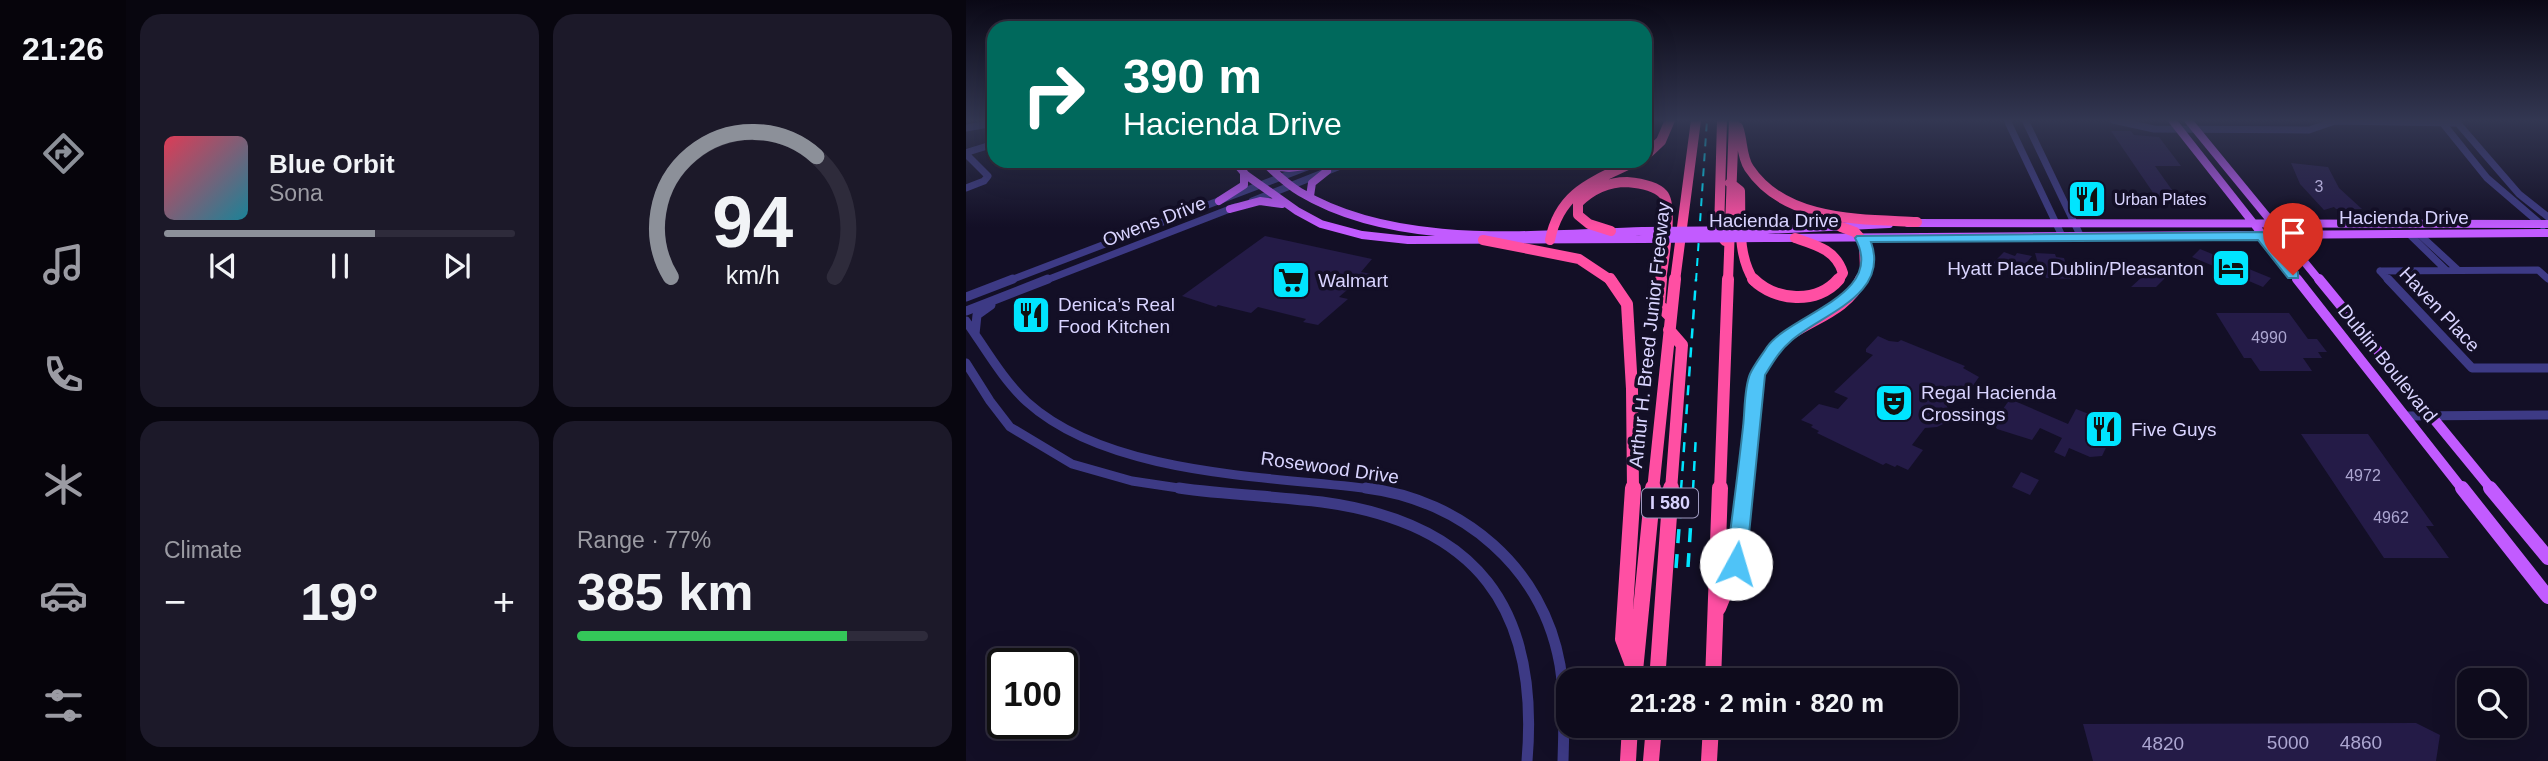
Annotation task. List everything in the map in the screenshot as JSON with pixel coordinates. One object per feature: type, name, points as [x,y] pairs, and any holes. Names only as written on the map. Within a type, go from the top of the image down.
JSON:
[{"type":"highway","name":"Arthur H. Breed Junior Freeway","points":[[1636,668],[1669,323],[1691,156]]},
{"type":"highway","name":"I 580","points":[[1721,156],[1719,233],[1729,246]]},
{"type":"highway","name":"I 580","points":[[1714,668],[1732,156]]},
{"type":"highway","points":[[1746,156],[1749,169],[1762,185],[1800,206],[1836,215],[1917,222]]},
{"type":"highway","points":[[1550,236],[1558,211],[1570,195],[1621,168]]},
{"type":"highway","points":[[1611,231],[1589,224],[1578,215],[1578,203],[1590,191],[1608,185],[1629,183],[1650,186],[1664,195],[1668,208],[1659,305],[1669,323]]},
{"type":"highway","points":[[1731,183],[1740,191],[1745,264],[1752,282],[1768,293],[1788,297],[1821,293],[1838,282],[1843,273],[1837,257],[1819,246],[1795,238]]},
{"type":"highway","points":[[1716,615],[1736,564],[1758,375],[1775,347],[1789,334],[1836,306],[1859,286],[1867,266],[1866,245],[1862,238],[1859,234],[1841,227]]},
{"type":"highway","points":[[1483,240],[1579,259],[1615,284],[1627,304],[1632,389],[1633,509],[1623,639],[1632,668]]},
{"type":"highway","name":"I 580","points":[[1658,668],[1682,345],[1669,323]]},
{"type":"highway","points":[[1628,761],[1629,738]]},
{"type":"highway","points":[[1651,761],[1653,738]]},
{"type":"highway","points":[[1709,761],[1710,738]]},
{"type":"main road","name":"Dublin Boulevard","points":[[2200,156],[2548,597]]},
{"type":"main road","name":"Dublin Boulevard","points":[[2217,156],[2548,558]]},
{"type":"main road","name":"Hacienda Drive","points":[[1240,168],[1288,205],[1321,223],[1362,235],[1408,240],[1483,240],[1611,231],[1642,235]]},
{"type":"main road","name":"Hacienda Drive","points":[[1270,168],[1292,185],[1342,213],[1398,226],[1550,236],[1766,234],[1917,222],[2271,222],[2547,226]]},
{"type":"main road","points":[[1310,196],[1312,183],[1327,171]]},
{"type":"main road","points":[[1219,201],[1244,185],[1244,173]]},
{"type":"main road","points":[[1230,209],[1266,201],[1288,205]]},
{"type":"main road","name":"Hacienda Drive","points":[[1766,234],[1795,238],[2282,236],[2419,234],[2547,226]]},
{"type":"street","points":[[966,187],[982,182],[988,176],[968,156]]},
{"type":"street","points":[[2024,156],[2063,238]]},
{"type":"street","points":[[2043,156],[2081,237]]},
{"type":"street","points":[[2469,156],[2512,202],[2547,226]]},
{"type":"street","points":[[2486,156],[2547,226]]},
{"type":"street","name":"Owens Drive","points":[[966,297],[1304,168]]},
{"type":"street","name":"Owens Drive","points":[[966,311],[1335,168]]},
{"type":"street","points":[[1093,262],[1093,256],[1198,209]]},
{"type":"street","name":"Haven Place","points":[[2409,234],[2446,270]]},
{"type":"street","name":"Haven Place","points":[[2419,234],[2458,270]]},
{"type":"street","name":"Haven Place","points":[[2548,279],[2538,270],[2380,271],[2472,369],[2544,368],[2548,375]]},
{"type":"street","points":[[975,334],[977,315],[1002,297]]},
{"type":"street","name":"Rosewood Drive","points":[[966,321],[1028,403],[1073,435],[1132,456],[1196,467],[1384,490],[1447,509],[1475,527],[1500,547],[1521,571],[1539,599],[1552,631],[1563,673],[1566,722],[1563,761]]},
{"type":"street","name":"Rosewood Drive","points":[[966,363],[999,416],[1031,442],[1075,464],[1128,480],[1188,490],[1368,510],[1427,529],[1452,545],[1475,565],[1494,588],[1509,613],[1521,644],[1530,682],[1531,727],[1527,761]]},
{"type":"street","points":[[2405,416],[2548,415]]},
{"type":"building","points":[[2128,156],[2173,156],[2181,166],[2155,166],[2177,197],[2156,197]]},
{"type":"building","points":[[2291,163],[2328,167],[2339,188],[2362,209],[2334,207],[2324,210],[2300,184]]},
{"type":"building","name":"Urban Plates","points":[[2092,190],[2103,212],[2093,212],[2091,208],[2080,204],[2073,191]]},
{"type":"building","name":"Walmart","points":[[1265,236],[1372,259],[1361,272],[1382,276],[1370,288],[1354,284],[1339,297],[1348,299],[1318,325],[1303,322],[1306,319],[1258,307],[1251,313],[1218,305],[1216,307],[1182,296]]},
{"type":"building","name":"Hyatt Place Dublin/Pleasanton","points":[[2200,249],[2271,278],[2263,287],[2192,257]]},
{"type":"building","points":[[2004,252],[2015,256],[2017,253],[2032,256],[2016,276],[1990,266]]},
{"type":"building","points":[[2035,253],[2055,254],[2056,257],[2064,258],[2071,279],[2046,278],[2044,272],[2040,271]]},
{"type":"building","points":[[2153,267],[2169,274],[2156,287],[2131,287]]},
{"type":"building","name":"Denica’s Real Food Kitchen","points":[[1036,301],[1041,302],[1049,316],[1034,323],[1036,326],[1027,330],[1025,327],[1021,328],[1012,313]]},
{"type":"building","points":[[2216,313],[2289,313],[2308,339],[2317,339],[2327,352],[2318,352],[2322,358],[2303,358],[2312,371],[2260,371],[2251,358],[2244,358]]},
{"type":"building","name":"Regal Hacienda Crossings","points":[[1878,336],[1889,341],[1901,340],[1965,366],[1963,368],[1979,377],[1967,394],[1955,389],[1945,402],[1949,421],[1937,427],[1925,428],[1912,445],[1923,450],[1908,470],[1897,465],[1883,465],[1817,433],[1819,431],[1811,427],[1813,425],[1801,420],[1819,404],[1838,409],[1848,398],[1834,392],[1873,355],[1866,352],[1866,349]]},
{"type":"building","points":[[2010,399],[2068,424],[2076,409],[2117,425],[2102,456],[2090,457],[2069,448],[2065,457],[2054,452],[2062,438],[2040,428],[2032,440],[1997,429],[1993,423]]},
{"type":"building","points":[[2301,434],[2368,434],[2434,526],[2426,526],[2449,558],[2384,558]]},
{"type":"building","points":[[2021,472],[2039,480],[2030,495],[2012,487]]},
{"type":"building","points":[[2416,723],[2440,735],[2436,761],[2093,761],[2083,724]]},
{"type":"railway","points":[[1696,281],[1705,156]]},
{"type":"railway","points":[[1681,490],[1696,279]]},
{"type":"railway","points":[[1693,490],[1696,434]]},
{"type":"railway","points":[[1676,568],[1682,488]]},
{"type":"railway","points":[[1688,567],[1693,488]]},
{"type":"place","name":"Urban Plates","points":[[2087,199]]},
{"type":"place","name":"Hyatt Place Dublin/Pleasanton","points":[[2231,268]]},
{"type":"place","name":"Walmart","points":[[1291,280]]},
{"type":"place","name":"Denica’s Real Food Kitchen","points":[[1031,315]]},
{"type":"place","name":"Regal Hacienda Crossings","points":[[1894,403]]},
{"type":"place","name":"Five Guys","points":[[2104,429]]},
{"type":"route","points":[[1736,564],[1758,375],[1765,360],[1789,334],[1836,306],[1859,286],[1865,277],[1867,266],[1866,245],[1862,238],[2262,236],[2293,275]]}]
